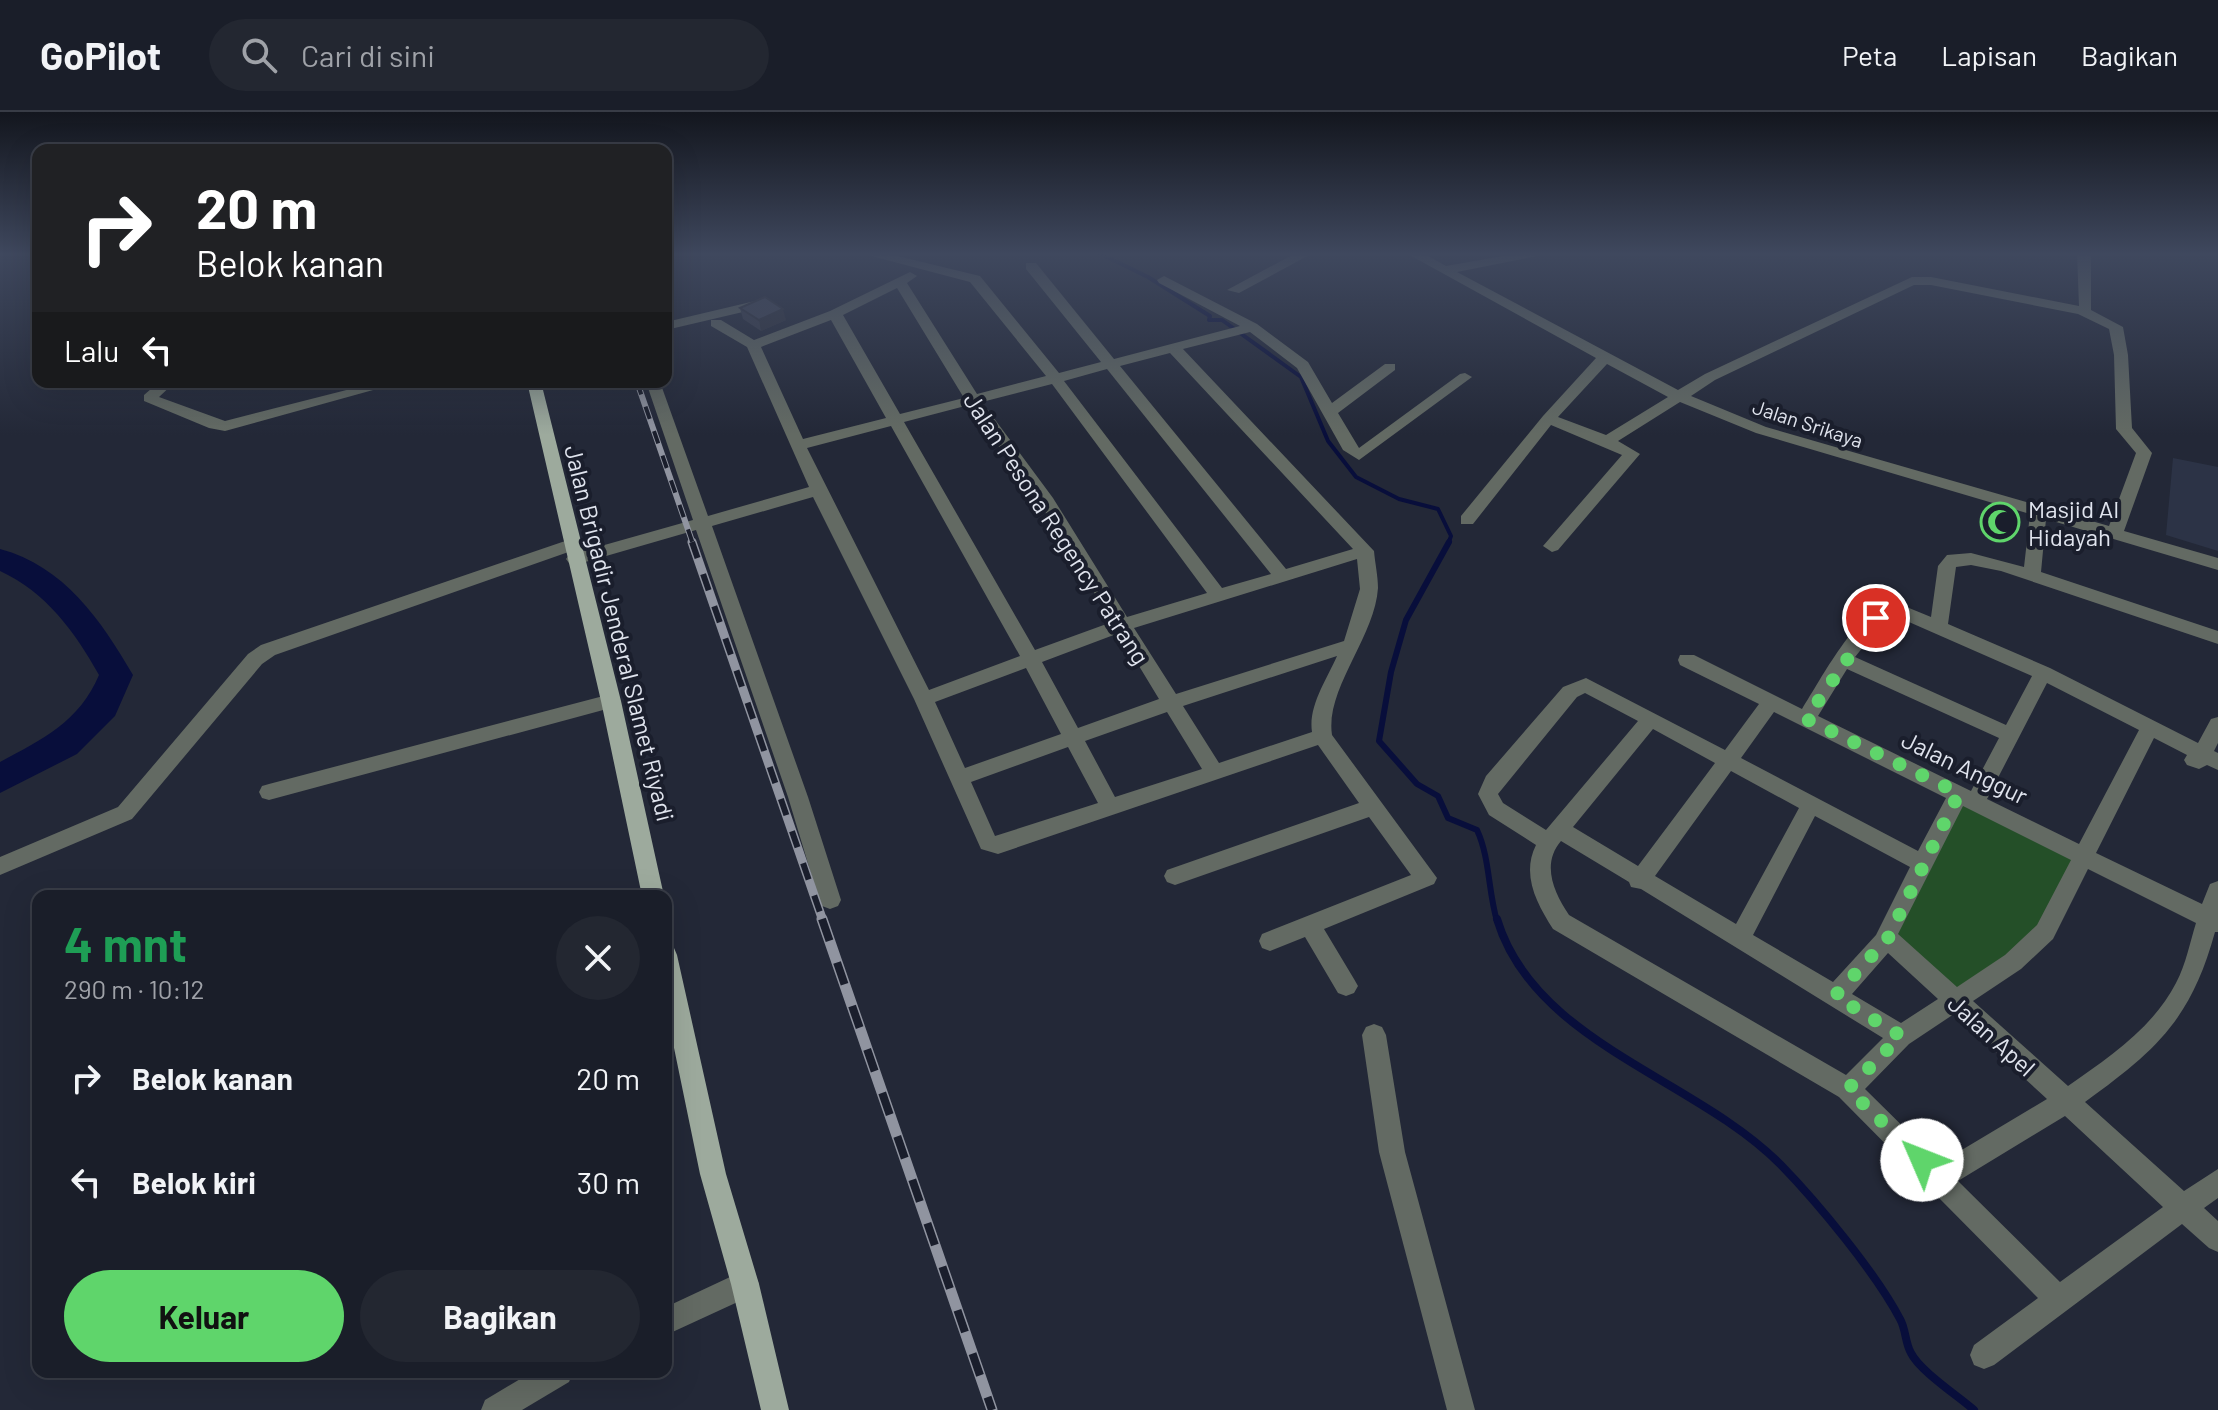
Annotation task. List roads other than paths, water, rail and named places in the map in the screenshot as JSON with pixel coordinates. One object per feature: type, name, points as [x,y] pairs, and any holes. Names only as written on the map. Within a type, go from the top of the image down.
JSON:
[{"type":"main road","name":"Jalan Brigadir Jenderal Slamet Riyadi","points":[[535,388],[611,701],[652,890]]},
{"type":"main road","points":[[672,1005],[775,1410]]},
{"type":"street","points":[[672,325],[719,314]]},
{"type":"street","points":[[753,345],[835,314],[1031,659],[1111,809]]},
{"type":"street","name":"Jalan Pesona Regency Patrang","points":[[920,314],[973,400],[1047,502],[1215,773]]},
{"type":"street","points":[[1003,314],[1054,377],[1219,597]]},
{"type":"street","points":[[1070,314],[1283,577]]},
{"type":"street","points":[[1223,314],[1307,369],[1351,450],[1364,454],[1465,377]]},
{"type":"street","name":"Jalan Srikaya","points":[[1526,314],[1676,395],[1790,439],[2038,514],[2218,564]]},
{"type":"street","points":[[1607,441],[1676,395],[1845,314]]},
{"type":"street","points":[[2087,314],[2116,327],[2121,355],[2124,429],[2139,442],[2144,453],[2114,535]]},
{"type":"street","points":[[716,323],[753,345],[818,490],[924,699],[983,838],[991,844],[1111,809],[1322,736]]},
{"type":"street","points":[[800,445],[1249,328]]},
{"type":"street","points":[[1174,348],[1365,551],[1369,589],[1352,645],[1326,701],[1320,722],[1322,736],[1426,878],[1270,941]]},
{"type":"street","points":[[1467,520],[1548,419],[1605,357]]},
{"type":"street","points":[[1330,411],[1390,367]]},
{"type":"street","points":[[160,388],[149,398],[225,426],[372,388]]},
{"type":"street","points":[[655,388],[798,797],[830,900]]},
{"type":"street","points":[[1548,419],[1632,454],[1552,546]]},
{"type":"street","points":[[0,866],[125,813],[255,659],[268,650],[573,552],[702,523],[818,490]]},
{"type":"street","points":[[2032,574],[2038,514]]},
{"type":"street","points":[[924,699],[1125,624],[1365,551]]},
{"type":"street","points":[[1939,627],[1949,561],[1971,559],[2032,574],[2218,638]]},
{"type":"street","points":[[1806,719],[1844,660],[1885,611],[1900,608],[2210,758],[2218,724]]},
{"type":"street","points":[[1885,611],[2041,678]]},
{"type":"street","points":[[959,778],[1170,703],[1352,645]]},
{"type":"street","name":"Jalan Anggur","points":[[1687,660],[2212,920]]},
{"type":"street","points":[[1844,660],[2010,735]]},
{"type":"street","points":[[1835,996],[1888,938],[1923,864],[2010,735],[2041,678]]},
{"type":"street","points":[[1901,1036],[1639,881],[1496,809],[1488,794],[1493,782],[1570,692],[1582,685],[1596,687],[1649,721],[1726,763],[1923,864]]},
{"type":"street","points":[[269,792],[611,701]]},
{"type":"street","points":[[1639,881],[1771,702]]},
{"type":"street","points":[[1649,721],[1552,835],[1539,861],[1546,897],[1561,922],[1848,1089],[2059,1300]]},
{"type":"street","points":[[1848,1089],[1901,1036],[2013,962],[2045,932],[2087,857],[2149,731]]},
{"type":"street","points":[[1740,938],[1810,806]]},
{"type":"street","points":[[1175,876],[1373,807]]},
{"type":"street","points":[[1940,1178],[2129,1056],[2160,1024],[2185,989],[2212,920],[2218,890]]},
{"type":"street","points":[[1310,926],[1346,986]]},
{"type":"street","name":"Jalan Apel","points":[[1888,938],[2218,1239]]},
{"type":"street","points":[[1374,1035],[1392,1152],[1461,1410]]},
{"type":"street","points":[[1984,1355],[2218,1182]]},
{"type":"street","points":[[672,1318],[745,1284]]},
{"type":"street","points":[[495,1410],[549,1378]]},
{"type":"waterway","points":[[1206,314],[1210,316],[1209,320],[1222,320],[1301,377],[1328,441],[1356,477],[1399,499],[1438,509],[1451,536],[1448,543]]},
{"type":"waterway","points":[[1448,543],[1406,620],[1391,672],[1379,741],[1417,784],[1438,796],[1448,818],[1477,830],[1497,921]]},
{"type":"waterway","points":[[0,559],[20,568],[54,591],[81,621],[116,675],[103,707],[64,744],[0,779]]},
{"type":"waterway","points":[[1497,919],[1516,962],[1545,998],[1581,1029],[1746,1135],[1781,1165],[1828,1218],[1876,1281],[1902,1323],[1915,1360],[1974,1410]]},
{"type":"railway","points":[[639,388],[693,544]]},
{"type":"railway","points":[[692,542],[823,921]]},
{"type":"railway","points":[[822,919],[992,1410]]},
{"type":"place","name":"Masjid Al Hidayah","points":[[2000,522]]}]
